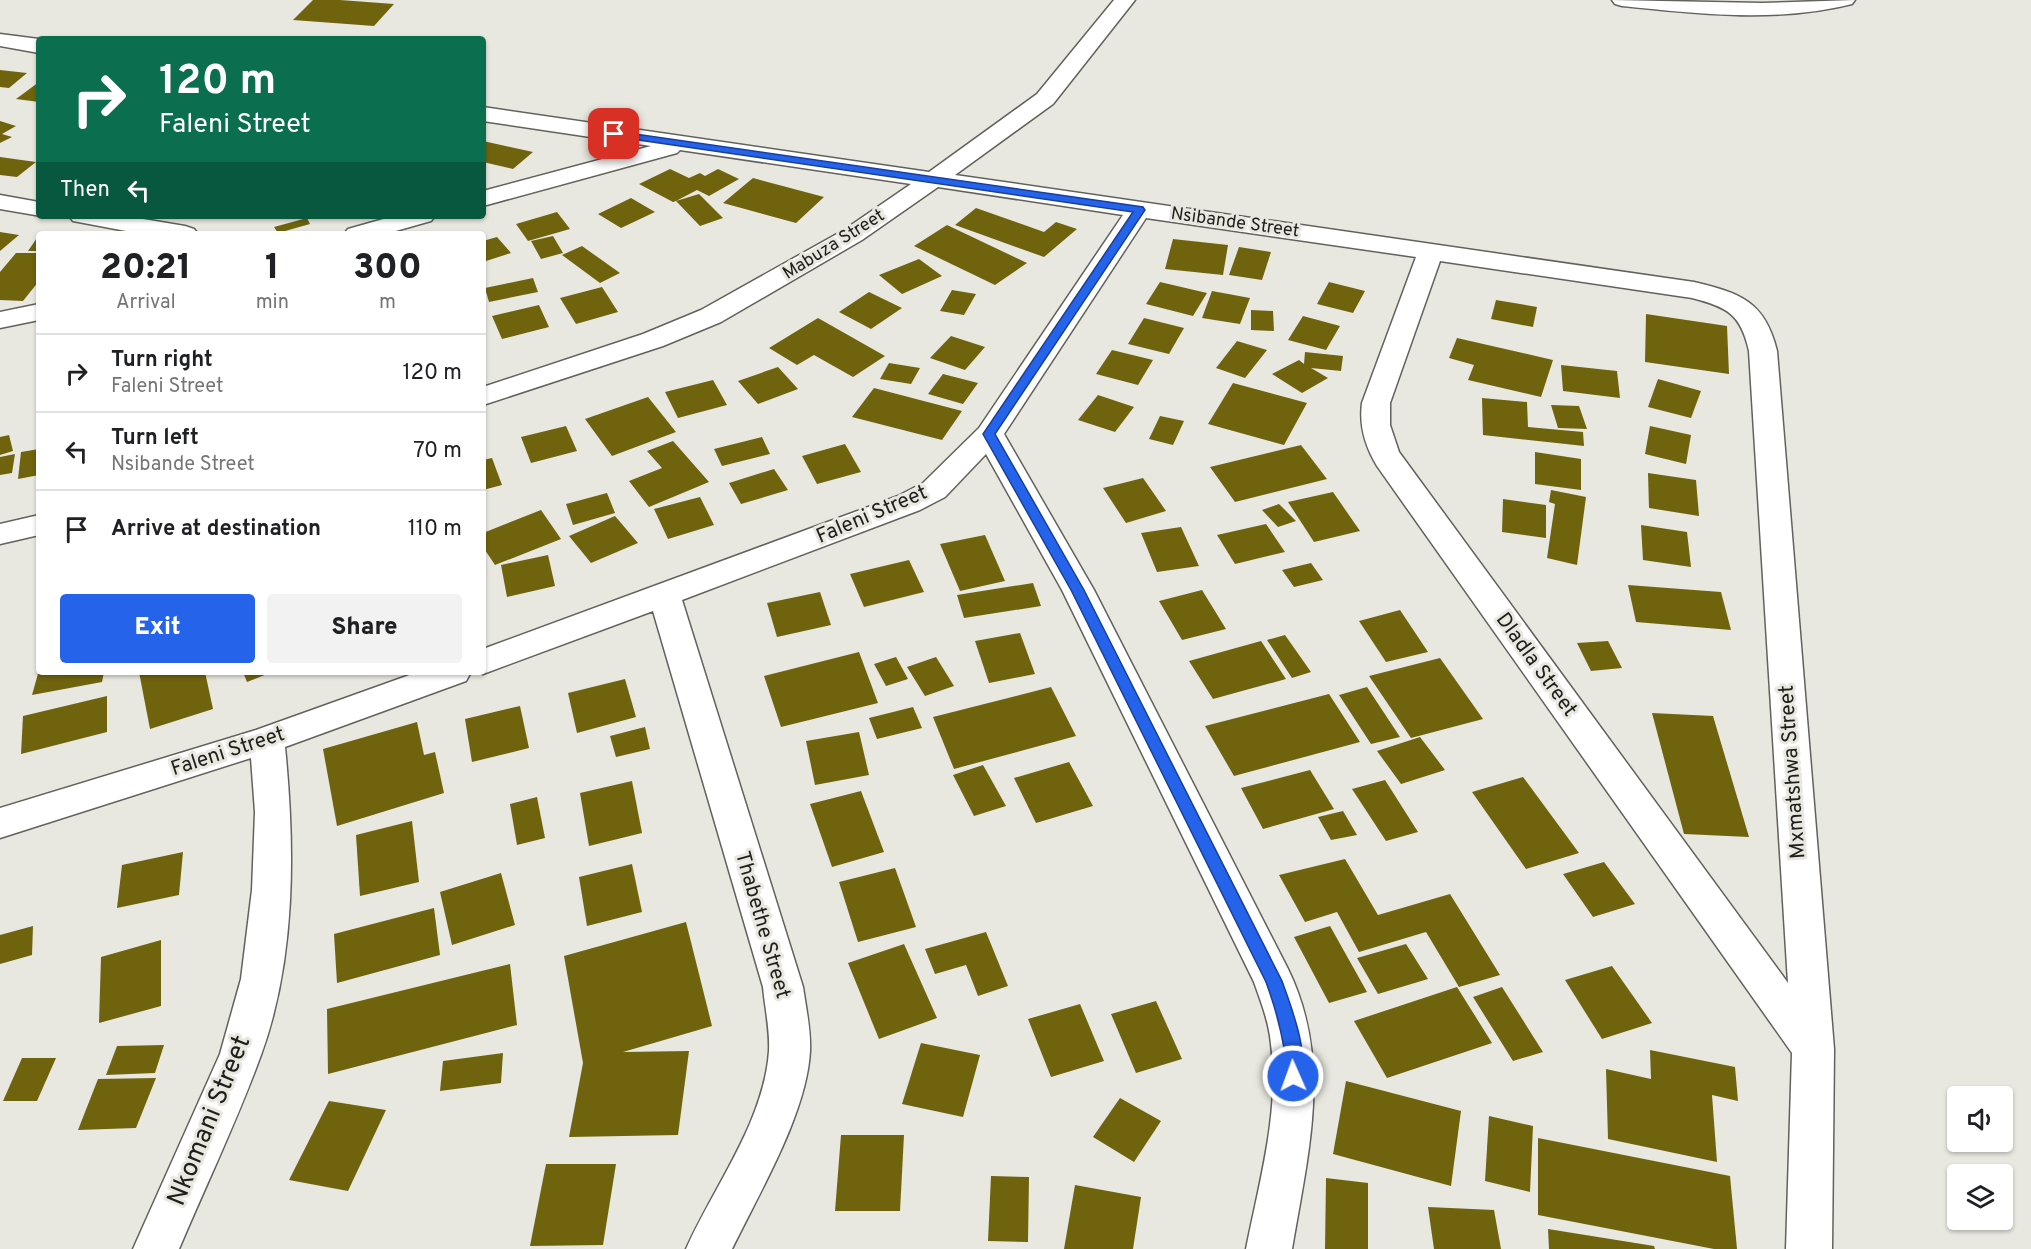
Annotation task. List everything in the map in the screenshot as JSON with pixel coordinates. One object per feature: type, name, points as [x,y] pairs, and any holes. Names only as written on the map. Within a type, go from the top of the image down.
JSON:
[{"type":"street","name":"Mabuza Street","points":[[486,395],[653,340],[711,316],[853,235],[1008,128],[1045,99],[1125,0]]},
{"type":"street","points":[[1622,0],[1792,10],[1845,0]]},
{"type":"street","points":[[0,40],[36,46]]},
{"type":"street","name":"Nsibande Street","points":[[486,114],[680,145],[1694,290],[1736,305]]},
{"type":"street","points":[[486,198],[680,145]]},
{"type":"street","points":[[0,202],[36,208]]},
{"type":"street","name":"Faleni Street","points":[[486,661],[909,503],[934,490],[989,434],[1139,210]]},
{"type":"street","points":[[99,219],[168,231]]},
{"type":"street","points":[[368,231],[411,219]]},
{"type":"street","name":"Dladla Street","points":[[1431,251],[1376,403],[1374,421],[1378,441],[1388,459],[1813,1049]]},
{"type":"street","name":"Mxmatshwa Street","points":[[1736,305],[1759,328],[1763,351],[1813,1049],[1809,1249]]},
{"type":"street","points":[[0,320],[36,313]]},
{"type":"street","points":[[989,434],[1078,590],[1274,981],[1287,1019],[1293,1056],[1293,1096],[1269,1249]]},
{"type":"street","points":[[0,534],[36,526]]},
{"type":"street","name":"Thabethe Street","points":[[665,596],[783,987],[787,1026],[789,1056],[779,1092],[762,1139],[709,1249]]},
{"type":"street","name":"Faleni Street","points":[[0,823],[267,740],[446,675]]},
{"type":"street","name":"Nkomani Street","points":[[156,1249],[241,1054],[261,979],[271,890],[273,812],[267,740]]},
{"type":"building","points":[[313,0],[394,4],[374,26],[293,20]]},
{"type":"building","points":[[0,70],[27,73],[9,88],[0,87]]},
{"type":"building","points":[[36,84],[36,102],[16,99]]},
{"type":"building","points":[[0,121],[16,126],[2,134],[12,137],[0,143]]},
{"type":"building","points":[[486,142],[533,152],[513,169],[486,163]]},
{"type":"building","points":[[0,157],[36,162],[17,177],[0,175]]},
{"type":"building","points":[[670,169],[689,178],[700,173],[705,176],[718,169],[739,179],[709,196],[697,190],[673,202],[639,184]]},
{"type":"building","points":[[753,178],[824,197],[796,223],[723,203]]},
{"type":"building","points":[[699,194],[723,218],[700,226],[676,201]]},
{"type":"building","points":[[631,198],[655,212],[621,228],[598,214]]},
{"type":"building","points":[[976,208],[1044,232],[1056,222],[1077,229],[1044,257],[955,225]]},
{"type":"building","points":[[557,212],[570,229],[528,241],[516,224]]},
{"type":"building","points":[[303,219],[308,219],[310,224],[285,231],[277,231],[274,227]]},
{"type":"building","points":[[947,225],[1027,263],[995,285],[914,246]]},
{"type":"building","points":[[0,232],[19,235],[0,251]]},
{"type":"building","points":[[553,236],[563,253],[541,259],[531,241]]},
{"type":"building","points":[[497,237],[511,253],[486,261],[486,240]]},
{"type":"building","points":[[36,239],[36,251],[28,251]]},
{"type":"building","points":[[1173,239],[1228,245],[1223,275],[1165,269]]},
{"type":"building","points":[[582,246],[620,273],[600,283],[562,255]]},
{"type":"building","points":[[1239,247],[1271,252],[1262,280],[1229,275]]},
{"type":"building","points":[[16,253],[36,253],[36,285],[23,301],[0,300],[0,272]]},
{"type":"building","points":[[919,259],[942,276],[902,294],[879,275]]},
{"type":"building","points":[[533,278],[538,292],[489,302],[486,288]]},
{"type":"building","points":[[1160,282],[1207,293],[1193,316],[1146,304]]},
{"type":"building","points":[[1329,282],[1365,291],[1353,313],[1317,304]]},
{"type":"building","points":[[602,287],[618,312],[576,324],[560,298]]},
{"type":"building","points":[[952,290],[976,294],[964,315],[940,311]]},
{"type":"building","points":[[1212,291],[1250,298],[1240,324],[1202,318]]},
{"type":"building","points":[[869,292],[902,308],[871,329],[839,312]]},
{"type":"building","points":[[1496,300],[1537,307],[1533,327],[1491,319]]},
{"type":"building","points":[[539,305],[549,327],[502,339],[492,316]]},
{"type":"building","points":[[1251,310],[1273,311],[1274,331],[1251,330]]},
{"type":"building","points":[[1646,314],[1727,326],[1729,374],[1645,362]]},
{"type":"building","points":[[1303,316],[1340,326],[1326,350],[1288,340]]},
{"type":"building","points":[[818,318],[885,356],[853,377],[814,355],[797,365],[769,348]]},
{"type":"building","points":[[1144,318],[1184,328],[1169,354],[1128,344]]},
{"type":"building","points":[[951,336],[985,347],[965,370],[930,358]]},
{"type":"building","points":[[1457,338],[1553,360],[1541,397],[1468,380],[1474,365],[1449,358]]},
{"type":"building","points":[[1237,341],[1267,350],[1245,378],[1216,368]]},
{"type":"building","points":[[1112,350],[1153,360],[1138,385],[1096,374]]},
{"type":"building","points":[[1305,352],[1343,356],[1341,371],[1311,368],[1328,378],[1302,393],[1272,374],[1299,360],[1304,364]]},
{"type":"building","points":[[889,363],[920,368],[911,384],[880,379]]},
{"type":"building","points":[[1561,365],[1617,371],[1620,398],[1563,391]]},
{"type":"building","points":[[778,367],[798,389],[758,404],[738,381]]},
{"type":"building","points":[[943,374],[978,383],[963,404],[928,394]]},
{"type":"building","points":[[1658,379],[1701,391],[1691,418],[1648,407]]},
{"type":"building","points":[[713,380],[727,405],[678,418],[665,392]]},
{"type":"building","points":[[1233,383],[1307,403],[1284,445],[1208,424]]},
{"type":"building","points":[[874,388],[962,411],[942,440],[852,417]]},
{"type":"building","points":[[1098,395],[1134,407],[1115,432],[1078,420]]},
{"type":"building","points":[[648,397],[676,432],[612,456],[585,419]]},
{"type":"building","points":[[1482,398],[1527,402],[1528,427],[1583,432],[1584,446],[1483,435]]},
{"type":"building","points":[[1551,405],[1579,406],[1587,429],[1558,428]]},
{"type":"building","points":[[1160,416],[1184,421],[1173,445],[1149,439]]},
{"type":"building","points":[[566,426],[577,451],[531,463],[521,437]]},
{"type":"building","points":[[1650,426],[1691,435],[1686,464],[1645,454]]},
{"type":"building","points":[[9,435],[13,451],[0,455],[0,437]]},
{"type":"building","points":[[762,437],[770,454],[722,466],[714,449]]},
{"type":"building","points":[[673,441],[709,482],[649,507],[629,481],[662,468],[647,451]]},
{"type":"building","points":[[845,444],[861,472],[817,484],[802,456]]},
{"type":"building","points":[[1301,445],[1327,479],[1235,502],[1210,467]]},
{"type":"building","points":[[36,450],[36,476],[18,479],[21,452]]},
{"type":"building","points":[[1535,452],[1581,459],[1581,490],[1535,484]]},
{"type":"building","points":[[15,454],[12,473],[0,475],[0,457]]},
{"type":"building","points":[[492,458],[502,485],[486,489],[486,459]]},
{"type":"building","points":[[774,469],[788,490],[741,504],[729,483]]},
{"type":"building","points":[[1648,473],[1696,480],[1699,516],[1649,508]]},
{"type":"building","points":[[1143,478],[1166,511],[1126,523],[1103,488]]},
{"type":"building","points":[[1551,490],[1586,497],[1577,565],[1547,558],[1555,504],[1549,502]]},
{"type":"building","points":[[1333,492],[1360,531],[1314,542],[1288,502]]},
{"type":"building","points":[[607,493],[615,513],[573,525],[566,504]]},
{"type":"building","points":[[700,497],[714,525],[668,539],[654,509]]},
{"type":"building","points":[[1503,499],[1546,505],[1546,538],[1502,532]]},
{"type":"building","points":[[1279,504],[1296,521],[1278,527],[1262,510]]},
{"type":"building","points":[[541,510],[561,539],[495,565],[486,552],[486,532]]},
{"type":"building","points":[[615,516],[638,543],[591,563],[569,536]]},
{"type":"building","points":[[1266,524],[1285,552],[1235,564],[1217,535]]},
{"type":"building","points":[[1641,525],[1687,532],[1691,567],[1643,560]]},
{"type":"building","points":[[1181,527],[1199,566],[1157,572],[1141,533]]},
{"type":"building","points":[[985,535],[1005,581],[960,591],[940,544]]},
{"type":"building","points":[[548,555],[555,586],[507,597],[501,565]]},
{"type":"building","points":[[909,560],[924,592],[864,607],[850,574]]},
{"type":"building","points":[[1311,563],[1323,580],[1294,587],[1282,570]]},
{"type":"building","points":[[1033,583],[1041,606],[964,618],[957,595]]},
{"type":"building","points":[[1628,585],[1721,592],[1731,630],[1636,622]]},
{"type":"building","points":[[1202,590],[1226,629],[1182,640],[1159,601]]},
{"type":"building","points":[[820,592],[831,625],[777,637],[767,603]]},
{"type":"building","points":[[1400,610],[1428,652],[1386,662],[1359,621]]},
{"type":"building","points":[[1020,633],[1035,674],[989,683],[975,641]]},
{"type":"building","points":[[1285,635],[1311,672],[1292,678],[1267,640]]},
{"type":"building","points":[[1261,641],[1286,679],[1213,699],[1189,661]]},
{"type":"building","points":[[1608,641],[1622,668],[1591,671],[1577,643]]},
{"type":"building","points":[[859,652],[878,703],[781,727],[764,676]]},
{"type":"building","points":[[896,657],[908,679],[886,686],[874,664]]},
{"type":"building","points":[[936,657],[954,686],[925,696],[907,667]]},
{"type":"building","points":[[1440,658],[1483,719],[1411,738],[1369,676]]},
{"type":"building","points":[[38,675],[103,675],[102,682],[32,695]]},
{"type":"building","points":[[140,675],[206,675],[213,709],[150,729]]},
{"type":"building","points":[[244,675],[264,675],[247,682]]},
{"type":"building","points":[[625,679],[636,717],[577,733],[568,693]]},
{"type":"building","points":[[1051,687],[1076,736],[954,769],[933,717]]},
{"type":"building","points":[[1367,687],[1400,737],[1371,744],[1339,695]]},
{"type":"building","points":[[1329,694],[1360,742],[1234,776],[1205,726]]},
{"type":"building","points":[[107,696],[107,732],[21,754],[23,716]]},
{"type":"building","points":[[520,706],[529,748],[472,762],[465,719]]},
{"type":"building","points":[[913,707],[922,728],[877,739],[869,718]]},
{"type":"building","points":[[1652,713],[1713,716],[1749,837],[1684,834]]},
{"type":"building","points":[[417,722],[424,755],[435,752],[444,793],[337,826],[323,749]]},
{"type":"building","points":[[645,727],[650,749],[616,757],[610,736]]},
{"type":"building","points":[[859,732],[869,775],[815,785],[806,741]]},
{"type":"building","points":[[1420,737],[1445,770],[1401,784],[1377,751]]},
{"type":"building","points":[[1069,762],[1093,806],[1036,823],[1014,778]]},
{"type":"building","points":[[983,765],[1006,806],[974,816],[953,775]]},
{"type":"building","points":[[1310,770],[1334,809],[1263,829],[1241,788]]},
{"type":"building","points":[[1523,777],[1579,853],[1526,869],[1472,792]]},
{"type":"building","points":[[1385,780],[1418,832],[1386,841],[1352,789]]},
{"type":"building","points":[[632,781],[642,833],[589,846],[580,793]]},
{"type":"building","points":[[861,791],[884,852],[832,867],[810,804]]},
{"type":"building","points":[[537,797],[545,838],[517,845],[510,804]]},
{"type":"building","points":[[1343,811],[1357,835],[1331,840],[1318,817]]},
{"type":"building","points":[[412,821],[419,882],[360,896],[356,835]]},
{"type":"building","points":[[183,852],[179,895],[117,908],[122,865]]},
{"type":"building","points":[[1345,859],[1378,915],[1450,894],[1500,975],[1459,987],[1426,932],[1359,952],[1337,912],[1305,922],[1279,875]]},
{"type":"building","points":[[1604,862],[1635,904],[1593,917],[1563,874]]},
{"type":"building","points":[[632,864],[642,912],[587,926],[579,877]]},
{"type":"building","points":[[895,868],[916,927],[858,942],[839,882]]},
{"type":"building","points":[[501,873],[515,925],[452,945],[440,892]]},
{"type":"building","points":[[434,908],[440,955],[337,983],[334,934]]},
{"type":"building","points":[[686,922],[712,1026],[623,1052],[689,1051],[678,1135],[569,1137],[583,1063],[564,956]]},
{"type":"building","points":[[33,926],[32,955],[0,964],[0,935]]},
{"type":"building","points":[[1330,926],[1367,992],[1329,1003],[1294,937]]},
{"type":"building","points":[[986,932],[1008,986],[978,996],[966,965],[935,974],[925,949]]},
{"type":"building","points":[[161,940],[161,1006],[99,1023],[101,957]]},
{"type":"building","points":[[904,944],[937,1018],[879,1039],[848,963]]},
{"type":"building","points":[[1406,944],[1428,979],[1378,994],[1357,958]]},
{"type":"building","points":[[510,964],[517,1025],[328,1074],[327,1009]]},
{"type":"building","points":[[1612,966],[1652,1023],[1602,1039],[1565,980]]},
{"type":"building","points":[[1457,987],[1492,1043],[1387,1078],[1354,1021]]},
{"type":"building","points":[[1502,987],[1543,1052],[1513,1061],[1473,997]]},
{"type":"building","points":[[1156,1001],[1182,1059],[1136,1073],[1111,1014]]},
{"type":"building","points":[[1080,1004],[1104,1061],[1051,1077],[1028,1019]]},
{"type":"building","points":[[921,1043],[980,1055],[963,1117],[902,1104]]},
{"type":"building","points":[[164,1045],[155,1073],[106,1075],[117,1046]]},
{"type":"building","points":[[1650,1050],[1735,1067],[1738,1101],[1712,1095],[1717,1162],[1608,1139],[1606,1069],[1651,1079]]},
{"type":"building","points":[[503,1053],[501,1083],[440,1091],[443,1061]]},
{"type":"building","points":[[22,1058],[56,1058],[37,1101],[3,1101]]},
{"type":"building","points":[[156,1078],[136,1128],[78,1130],[98,1079]]},
{"type":"building","points":[[1346,1081],[1461,1111],[1451,1186],[1333,1154]]},
{"type":"building","points":[[1120,1098],[1161,1121],[1134,1162],[1093,1137]]},
{"type":"building","points":[[329,1101],[386,1110],[348,1191],[289,1180]]},
{"type":"building","points":[[1489,1116],[1533,1126],[1530,1192],[1485,1181]]},
{"type":"building","points":[[841,1135],[904,1135],[900,1211],[835,1211]]},
{"type":"building","points":[[1538,1138],[1730,1176],[1737,1249],[1714,1249],[1538,1215]]},
{"type":"building","points":[[546,1164],[616,1164],[603,1245],[530,1246]]},
{"type":"building","points":[[991,1176],[1029,1177],[1028,1242],[988,1241]]},
{"type":"building","points":[[1326,1178],[1368,1183],[1368,1249],[1325,1249]]},
{"type":"building","points":[[1075,1185],[1141,1197],[1133,1249],[1064,1249]]},
{"type":"building","points":[[1428,1207],[1494,1210],[1501,1249],[1434,1249]]},
{"type":"building","points":[[1548,1229],[1654,1246],[1655,1249],[1549,1249]]},
{"type":"route","points":[[614,134],[1139,210],[989,434],[1078,590],[1274,981],[1287,1019],[1293,1056],[1293,1076]]}]
